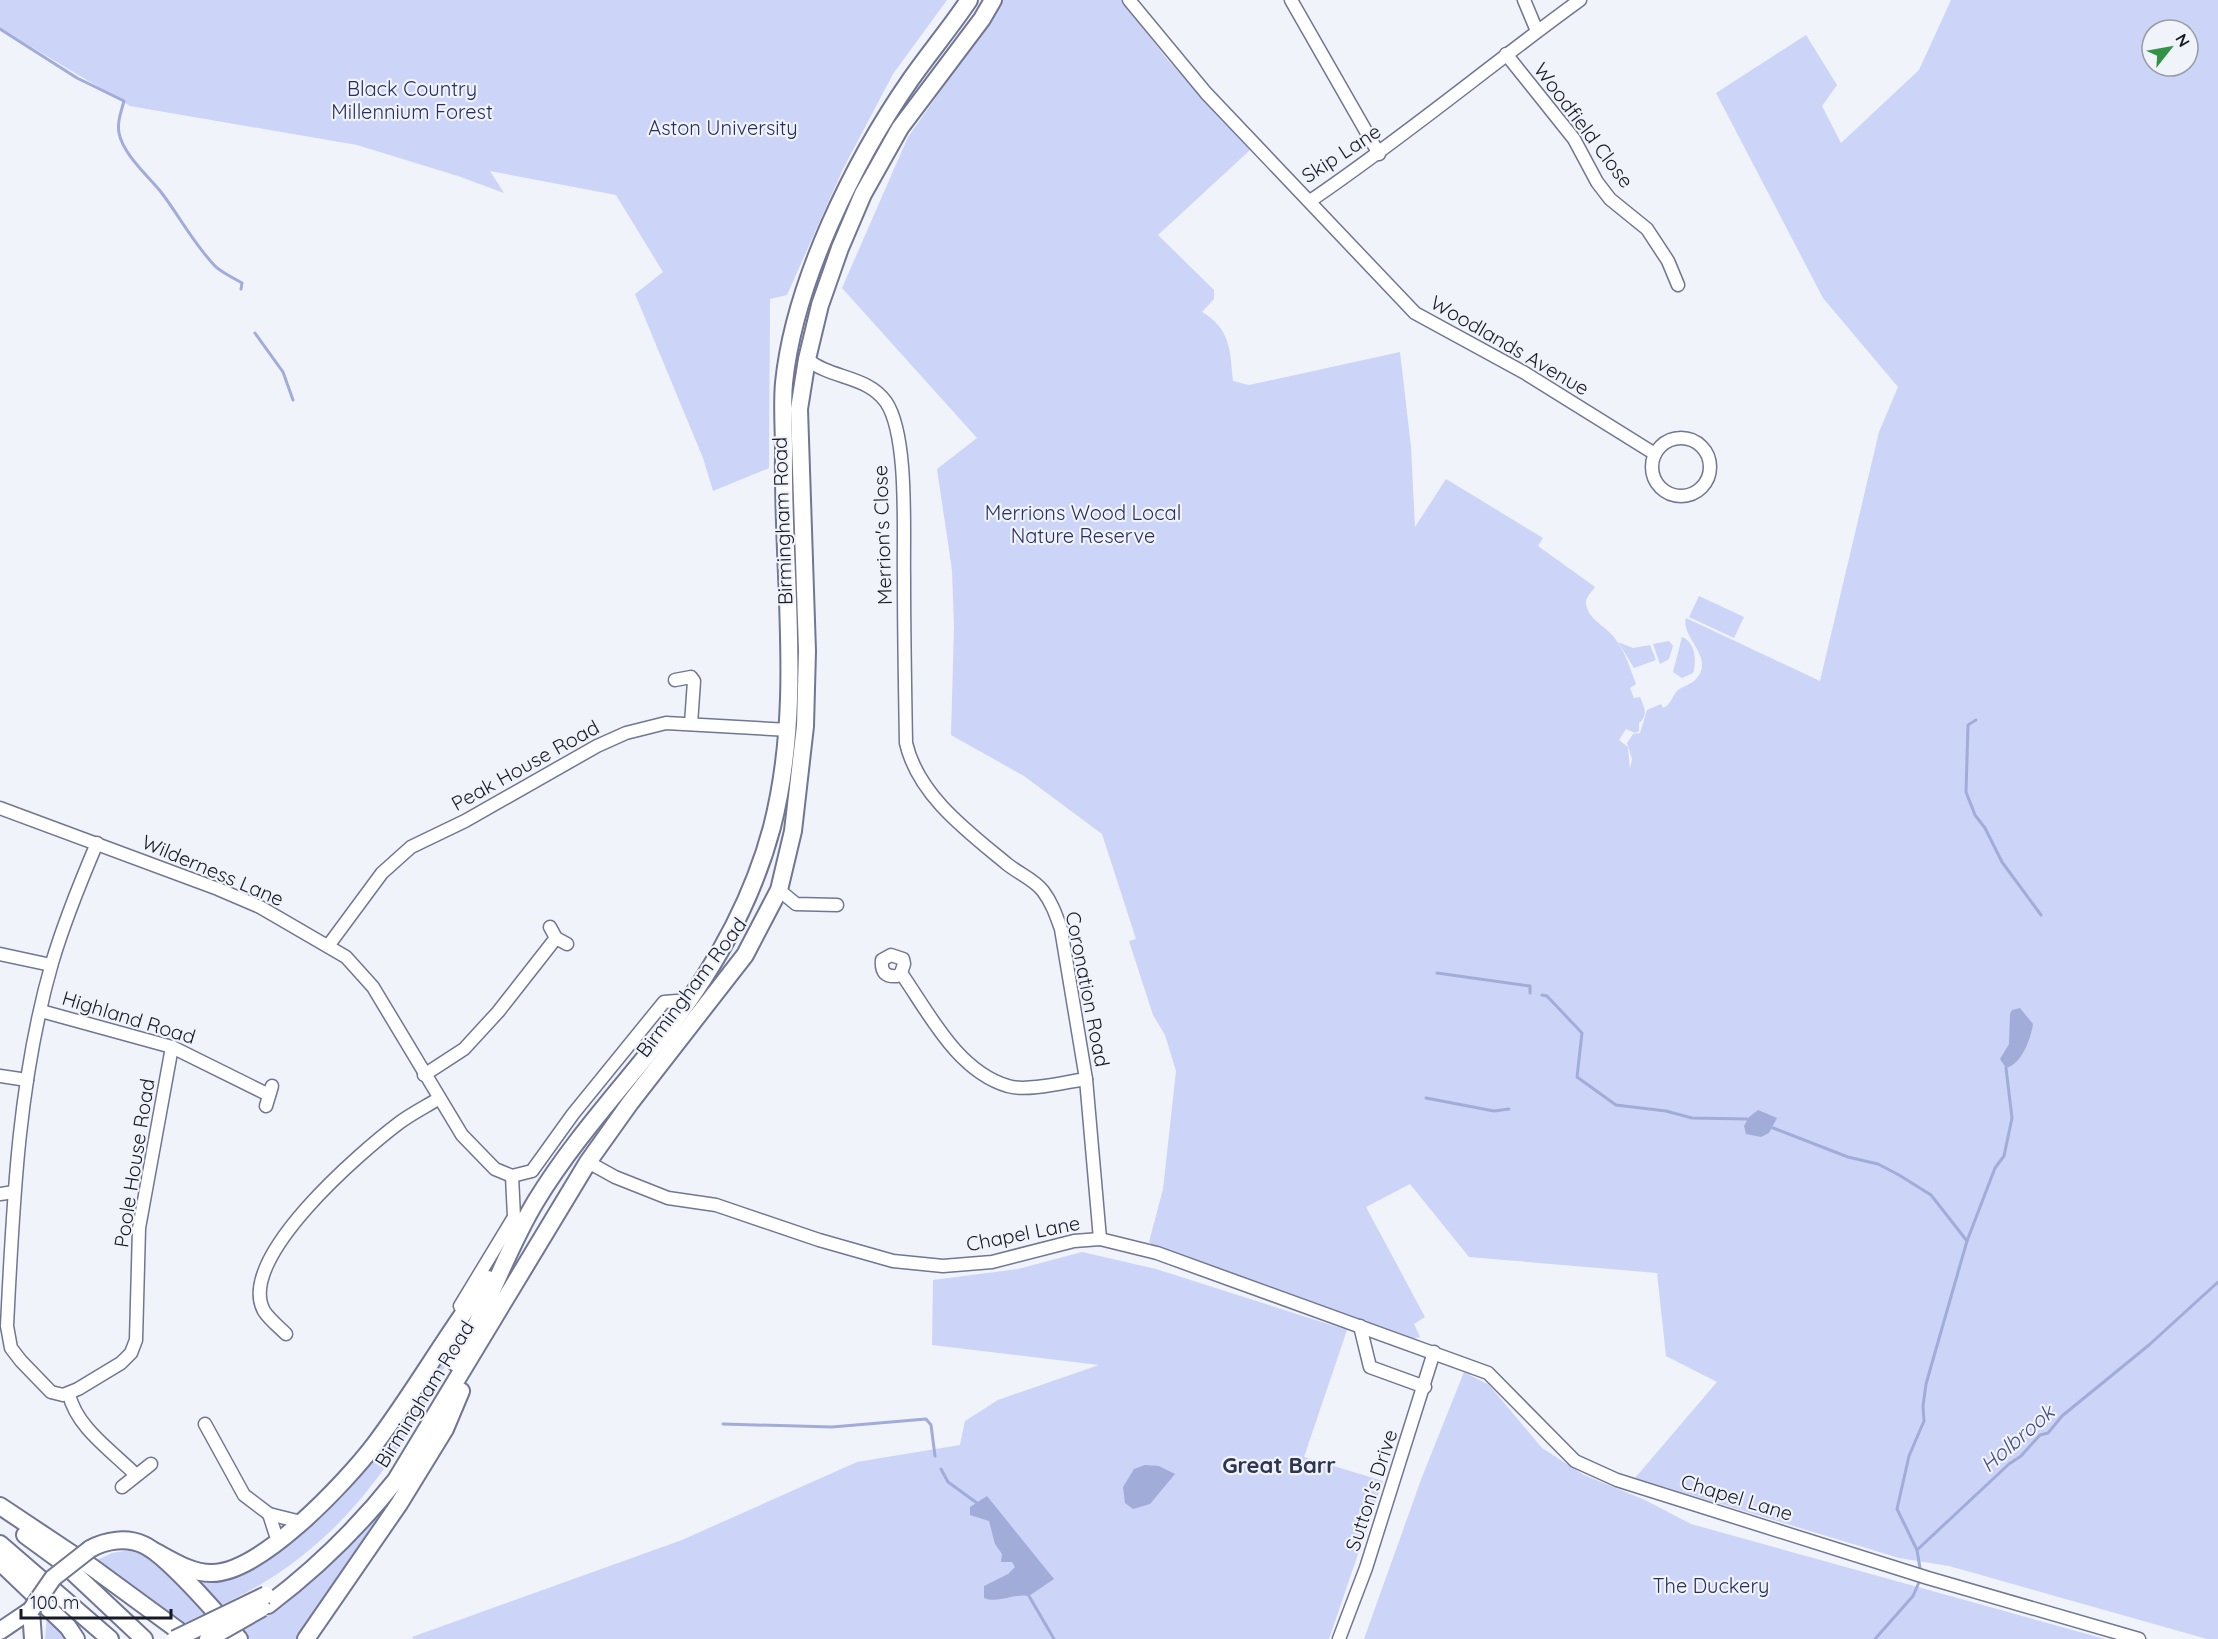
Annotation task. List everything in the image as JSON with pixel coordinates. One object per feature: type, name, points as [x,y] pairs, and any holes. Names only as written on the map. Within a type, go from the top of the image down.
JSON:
[{"type":"highway","name":"Birmingham Road","points":[[484,1319],[511,1248],[537,1200],[577,1142],[690,1000],[733,930],[754,882],[771,831],[787,758],[792,644],[783,506],[786,375],[803,298],[847,188],[884,120],[969,0]]},
{"type":"highway","name":"Birmingham Road","points":[[208,1639],[267,1600],[332,1542],[367,1503],[397,1462],[460,1355],[588,1162],[630,1103],[745,955],[775,898],[793,831],[806,726],[807,651],[799,409],[808,354],[820,305],[840,248],[863,194],[900,128],[982,19],[993,0]]},
{"type":"highway","points":[[792,345],[808,354]]},
{"type":"highway","points":[[786,375],[804,376]]},
{"type":"highway","points":[[720,952],[735,950],[775,898],[765,884],[747,915],[733,930]]},
{"type":"highway","points":[[0,1631],[31,1610],[53,1578],[90,1549],[110,1541],[133,1541],[183,1567],[213,1574],[234,1569],[278,1542],[344,1480],[375,1444],[452,1328],[511,1248]]},
{"type":"highway","points":[[452,1328],[484,1319]]},
{"type":"highway","points":[[306,1639],[399,1504],[445,1429],[484,1319]]},
{"type":"highway","points":[[0,1506],[93,1568],[190,1639]]},
{"type":"highway","points":[[0,1517],[62,1562],[144,1639]]},
{"type":"highway","points":[[0,1544],[110,1639]]},
{"type":"highway","points":[[156,1552],[239,1639]]},
{"type":"highway","points":[[0,1562],[68,1627],[76,1639]]},
{"type":"highway","name":"Birmingham Road","points":[[175,1639],[267,1600]]},
{"type":"highway","points":[[31,1610],[33,1639]]},
{"type":"street","name":"Skip Lane","points":[[1129,0],[1206,93],[1310,201],[1379,154],[1506,54],[1580,0]]},
{"type":"street","points":[[1291,0],[1379,154]]},
{"type":"street","points":[[1524,0],[1537,32]]},
{"type":"street","name":"Woodfield Close","points":[[1506,54],[1574,139],[1597,182],[1610,199],[1647,229],[1668,261],[1672,280]]},
{"type":"street","name":"Woodlands Avenue","points":[[1310,201],[1415,313],[1525,374],[1655,454]]},
{"type":"street","name":"Merrion's Close","points":[[808,354],[814,366],[864,383],[877,392],[886,402],[897,427],[903,507],[906,743],[910,760]]},
{"type":"street","points":[[1678,438],[1696,442],[1708,457],[1709,476],[1704,485],[1688,496],[1679,497],[1665,492],[1655,481],[1652,472],[1655,454],[1669,441],[1678,438]]},
{"type":"street","points":[[675,680],[691,676],[694,681],[691,724]]},
{"type":"street","name":"Peak House Road","points":[[328,946],[382,873],[411,847],[465,821],[597,746],[626,733],[666,723],[789,730]]},
{"type":"street","name":"Coronation Road","points":[[910,760],[920,781],[941,806],[1007,864],[1042,889],[1053,907],[1061,929],[1086,1079],[1101,1239]]},
{"type":"street","name":"Wilderness Lane","points":[[0,808],[97,843],[260,908],[346,957],[373,987],[438,1099],[474,1149],[495,1169],[512,1176]]},
{"type":"street","points":[[97,843],[69,910],[51,965],[27,1080],[14,1192],[5,1348],[51,1392],[69,1394],[72,1406],[79,1418],[135,1474]]},
{"type":"street","points":[[775,898],[796,903],[837,905]]},
{"type":"street","points":[[424,1075],[464,1049],[498,1012],[557,936]]},
{"type":"street","points":[[0,954],[51,965]]},
{"type":"street","points":[[901,973],[951,1045],[978,1071],[1009,1087],[1086,1079]]},
{"type":"street","name":"Birmingham Road","points":[[452,1328],[464,1300],[514,1217],[512,1176],[532,1171],[573,1114],[664,1002],[690,1000]]},
{"type":"street","name":"Highland Road","points":[[41,1011],[172,1047],[269,1096]]},
{"type":"street","name":"Poole House Road","points":[[69,1394],[121,1363],[131,1353],[136,1340],[139,1228],[172,1047]]},
{"type":"street","points":[[0,1076],[27,1080]]},
{"type":"street","points":[[286,1334],[263,1310],[260,1285],[268,1260],[280,1241],[321,1193],[362,1153],[401,1121],[438,1099]]},
{"type":"street","name":"Chapel Lane","points":[[588,1162],[615,1178],[668,1198],[716,1205],[819,1240],[893,1261],[943,1266],[992,1262],[1086,1240],[1101,1239],[1157,1253],[1488,1373],[1575,1461],[1617,1480],[1928,1578],[2139,1639]]},
{"type":"street","points":[[0,1194],[14,1192]]},
{"type":"street","name":"Coronation Road","points":[[1086,1240],[1097,1213]]},
{"type":"street","points":[[1360,1326],[1370,1367],[1425,1388]]},
{"type":"street","name":"Sutton's Drive","points":[[1339,1639],[1366,1568],[1425,1388],[1434,1352]]},
{"type":"street","points":[[196,1433],[208,1421],[242,1493],[269,1514],[301,1522]]},
{"type":"street","points":[[122,1487],[135,1474],[151,1464]]},
{"type":"street","points":[[269,1514],[278,1542]]},
{"type":"green space","name":"Aston University","points":[[0,0],[947,0],[893,74],[843,169],[787,295],[770,299],[769,468],[713,491],[703,458],[635,294],[663,272],[616,195],[490,171],[504,193],[458,176],[357,145],[130,106],[0,28]]},
{"type":"green space","name":"Merrions Wood Local Nature Reserve","points":[[996,0],[1121,0],[1167,59],[1250,150],[1158,235],[1214,290],[1214,299],[1202,312],[1212,319],[1224,333],[1230,350],[1233,381],[1249,385],[1400,352],[1411,447],[1415,527],[1446,479],[1543,538],[1538,546],[1595,587],[1587,599],[1587,609],[1593,618],[1614,637],[1621,648],[1636,684],[1630,688],[1634,698],[1640,697],[1645,711],[1639,723],[1639,731],[1635,733],[1626,729],[1619,740],[1628,747],[1630,769],[1632,759],[1627,743],[1633,734],[1640,733],[1647,710],[1661,704],[1663,708],[1666,707],[1678,690],[1693,682],[1701,672],[1700,656],[1688,633],[1686,618],[1820,681],[1879,432],[1898,387],[1823,298],[1716,93],[1806,35],[1837,85],[1822,106],[1841,143],[1919,70],[1951,0],[2218,0],[2218,1639],[2207,1639],[1949,1566],[1899,1558],[1635,1478],[1717,1382],[1666,1356],[1657,1273],[1469,1257],[1410,1184],[1366,1207],[1425,1317],[1414,1324],[1420,1337],[1412,1339],[1155,1247],[1149,1242],[1163,1189],[1176,1071],[1165,1035],[1153,1015],[1129,941],[1136,939],[1102,834],[1024,776],[951,735],[954,627],[952,570],[937,469],[977,438],[842,288],[908,137],[968,52]]},
{"type":"green space","points":[[1699,596],[1744,617],[1734,638],[1689,617]]},
{"type":"green space","points":[[1682,637],[1692,647],[1695,663],[1693,673],[1682,678],[1673,672]]},
{"type":"green space","points":[[1669,641],[1673,646],[1669,659],[1660,664],[1653,644]]},
{"type":"green space","points":[[1618,642],[1633,648],[1650,645],[1656,660],[1634,668]]},
{"type":"green space","points":[[1082,1252],[1156,1269],[1347,1330],[1304,1457],[1383,1481],[1329,1639],[413,1639],[412,1637],[682,1540],[857,1462],[960,1445],[965,1421],[998,1400],[1099,1365],[932,1345],[933,1280],[1018,1269]]},
{"type":"green space","points":[[464,1327],[420,1413],[368,1490],[338,1524],[303,1555],[265,1582],[221,1605],[195,1575],[238,1573],[409,1410]]},
{"type":"green space","name":"The Duckery","points":[[1464,1372],[1489,1385],[1542,1448],[1584,1475],[1645,1500],[1691,1524],[2105,1639],[1364,1639],[1422,1477]]},
{"type":"green space","points":[[435,1437],[300,1639],[250,1639],[242,1630],[268,1613]]},
{"type":"green space","points":[[130,1550],[146,1553],[210,1611],[184,1623],[95,1561],[112,1553]]},
{"type":"green space","points":[[47,1614],[70,1639],[45,1639]]},
{"type":"shaded area","points":[[2020,1008],[2033,1024],[2032,1030],[2021,1057],[2006,1068],[2000,1059],[2009,1044],[2010,1014],[2012,1010]]},
{"type":"shaded area","points":[[1758,1110],[1777,1118],[1769,1133],[1761,1137],[1746,1134],[1744,1126],[1749,1117]]},
{"type":"shaded area","points":[[1145,1465],[1159,1466],[1175,1474],[1150,1504],[1133,1509],[1125,1503],[1123,1487],[1134,1469]]},
{"type":"shaded area","points":[[987,1496],[1054,1579],[1029,1596],[995,1600],[984,1598],[984,1586],[1008,1574],[1015,1567],[1012,1562],[1001,1562],[1002,1554],[995,1544],[989,1521],[970,1515],[970,1507]]},
{"type":"waterway","points":[[0,29],[77,78],[124,101],[119,133],[125,149],[161,192],[207,257],[221,271],[242,283],[241,289]]},
{"type":"waterway","points":[[255,333],[283,372],[293,400]]},
{"type":"waterway","points":[[1976,720],[1968,725],[1966,792],[1975,815],[1985,828],[2002,862],[2041,915]]},
{"type":"waterway","points":[[1437,973],[1530,986],[1530,993]]},
{"type":"waterway","points":[[1542,995],[1547,996],[1582,1033],[1577,1077],[1616,1105],[1666,1111],[1692,1118],[1747,1119]]},
{"type":"waterway","points":[[1967,1241],[1995,1168],[2004,1156],[2012,1118],[2006,1068]]},
{"type":"waterway","points":[[1426,1098],[1494,1111],[1509,1109]]},
{"type":"waterway","points":[[1773,1128],[1848,1157],[1878,1164],[1899,1175],[1931,1195],[1967,1241],[1926,1384],[1923,1406],[1924,1421],[1909,1456],[1897,1509],[1917,1550]]},
{"type":"waterway","name":"Holbrook","points":[[1921,1574],[1917,1550],[2009,1464],[2021,1456],[2040,1435],[2048,1433],[2062,1416],[2149,1345],[2218,1282]]},
{"type":"waterway","points":[[723,1424],[832,1427],[926,1419],[931,1425],[935,1456]]},
{"type":"waterway","points":[[941,1469],[948,1482],[977,1503]]},
{"type":"waterway","name":"Holbrook","points":[[1875,1639],[1913,1596],[1920,1580]]},
{"type":"waterway","points":[[1029,1596],[1054,1639]]},
{"type":"district","name":"Great Barr","points":[[1279,1465]]},
{"type":"park label","name":"Black Country Millennium Forest","points":[[412,100]]}]
